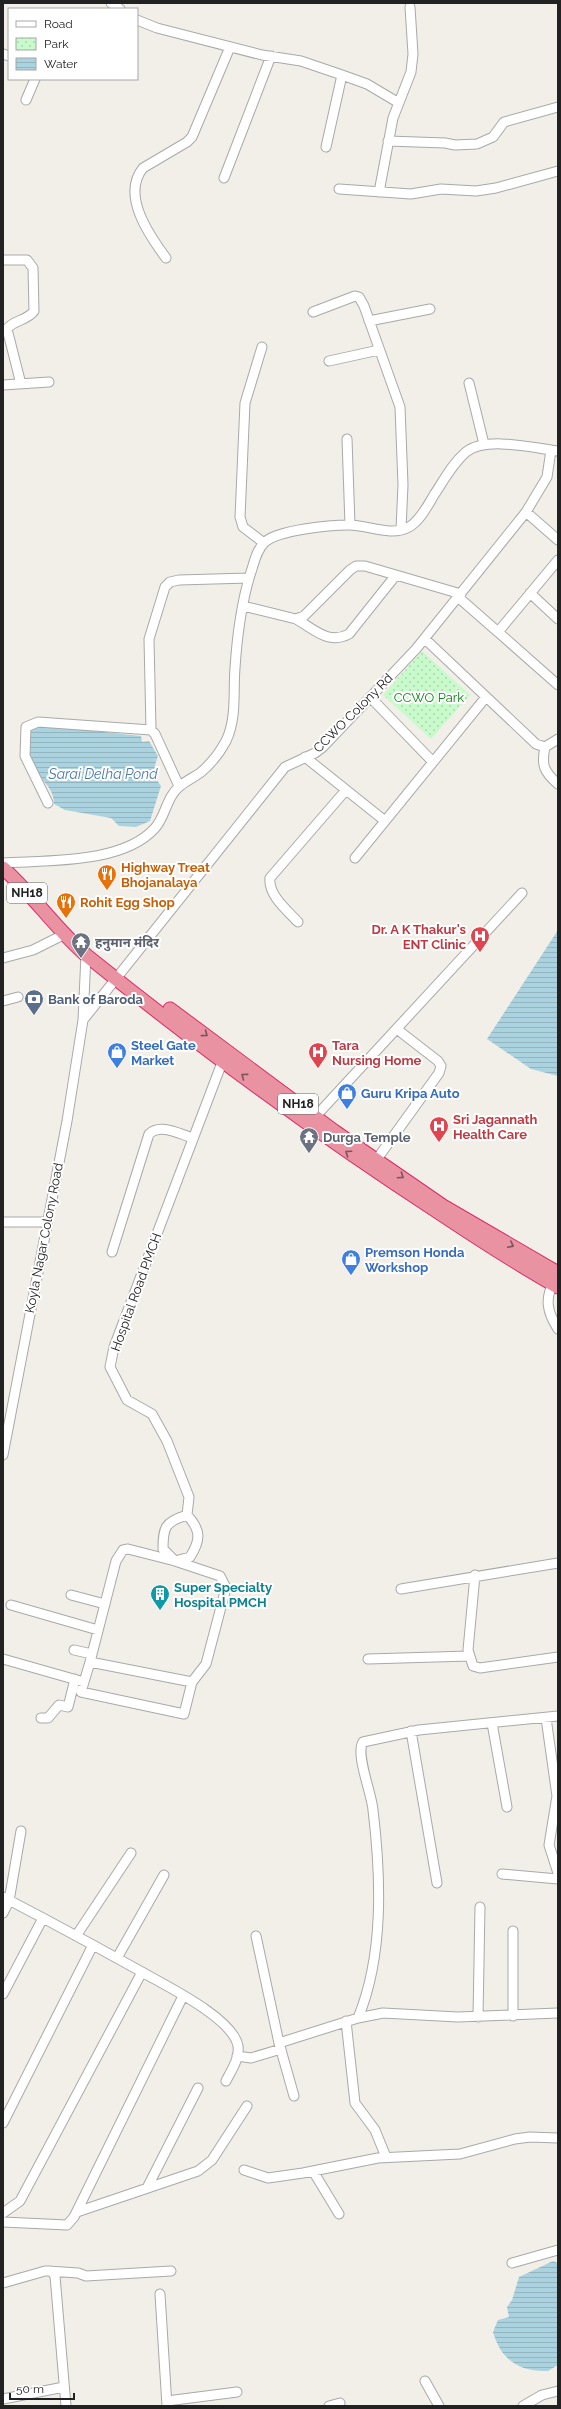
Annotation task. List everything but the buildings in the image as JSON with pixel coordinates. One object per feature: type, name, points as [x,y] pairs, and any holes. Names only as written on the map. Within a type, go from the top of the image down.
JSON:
[{"type":"highway","name":"NH18","points":[[3,868],[51,917],[70,930],[118,976],[223,1060],[331,1135],[401,1188],[557,1280]]},
{"type":"highway","name":"NH18","points":[[51,917],[63,936],[86,956],[118,976],[315,1117],[331,1135],[377,1159],[443,1206],[557,1280]]},
{"type":"street","points":[[379,192],[388,141],[413,63],[410,6]]},
{"type":"street","points":[[138,20],[157,28],[230,47],[301,61],[368,84],[399,103]]},
{"type":"street","points":[[166,258],[152,240],[140,215],[136,197],[137,181],[143,168],[187,142],[192,137],[230,47]]},
{"type":"street","points":[[224,178],[271,56]]},
{"type":"street","points":[[326,147],[342,74]]},
{"type":"street","points":[[26,100],[35,80]]},
{"type":"street","points":[[388,141],[455,145],[477,144],[493,137],[504,122],[558,106]]},
{"type":"street","points":[[339,189],[411,194],[436,190],[487,190],[558,171]]},
{"type":"street","points":[[3,260],[27,260],[33,268],[34,311],[30,316],[9,326],[7,329],[21,384]]},
{"type":"street","points":[[312,312],[355,296],[361,300],[401,415],[403,485],[402,530]]},
{"type":"street","points":[[369,321],[430,309]]},
{"type":"street","points":[[262,347],[245,403],[240,517],[243,527],[264,543]]},
{"type":"street","points":[[329,360],[379,350]]},
{"type":"street","points":[[3,385],[49,382]]},
{"type":"street","points":[[469,383],[484,444]]},
{"type":"street","points":[[347,439],[350,525]]},
{"type":"street","points":[[3,863],[102,855],[134,844],[156,827],[169,798],[180,786],[202,772],[211,762],[225,742],[231,727],[238,634],[243,606],[256,555],[264,543],[280,534],[350,525],[392,531],[402,530],[416,522],[454,464],[467,451],[484,444],[555,450]]},
{"type":"street","name":"CCWO Colony Rd","points":[[118,976],[285,767],[323,747],[425,639],[526,512],[554,464],[555,450]]},
{"type":"street","points":[[526,512],[558,540]]},
{"type":"street","points":[[498,632],[558,560]]},
{"type":"street","points":[[296,619],[311,611],[350,570],[356,566],[365,566],[460,596],[558,685]]},
{"type":"street","points":[[243,606],[296,619],[331,639],[340,639],[349,634],[396,575]]},
{"type":"street","points":[[151,730],[149,639],[164,587],[170,582],[179,580],[249,578]]},
{"type":"street","points":[[530,594],[558,619]]},
{"type":"street","points":[[425,639],[536,744],[545,747]]},
{"type":"street","points":[[370,697],[434,762]]},
{"type":"street","points":[[355,858],[486,697]]},
{"type":"street","points":[[48,804],[25,756],[26,727],[38,722],[151,730],[155,734],[180,786]]},
{"type":"street","points":[[558,739],[545,747],[542,761],[544,769],[558,784]]},
{"type":"street","points":[[305,757],[385,821]]},
{"type":"street","points":[[298,922],[273,893],[269,886],[270,878],[346,790]]},
{"type":"street","points":[[315,1117],[398,1030],[522,893]]},
{"type":"street","points":[[3,958],[33,950],[63,936]]},
{"type":"street","name":"Koyla Nagar Colony Road","points":[[3,1455],[7,1411],[67,1121],[83,1020],[86,956]]},
{"type":"street","name":"Koyla Nagar Colony Road","points":[[83,1020],[118,976]]},
{"type":"street","points":[[3,1001],[18,997]]},
{"type":"street","points":[[377,1159],[439,1073],[441,1066],[438,1061],[398,1030]]},
{"type":"street","name":"Hospital Road PMCH","points":[[187,1515],[189,1497],[168,1441],[152,1414],[127,1400],[110,1367],[114,1347],[223,1060]]},
{"type":"street","points":[[112,1252],[149,1134],[154,1129],[162,1128],[193,1138]]},
{"type":"street","points":[[3,1222],[46,1222]]},
{"type":"street","points":[[557,1280],[547,1297],[548,1308],[558,1329]]},
{"type":"street","points":[[187,1515],[198,1530],[197,1546],[190,1557],[175,1561],[163,1550],[163,1531],[172,1520],[187,1515]]},
{"type":"street","points":[[41,1718],[48,1718],[59,1705],[68,1707],[80,1680],[91,1658],[116,1561],[123,1550],[128,1549],[175,1561],[220,1576],[226,1588],[206,1664],[192,1682],[184,1714],[81,1692],[80,1680]]},
{"type":"street","points":[[401,1589],[475,1575],[558,1563]]},
{"type":"street","points":[[475,1575],[469,1656],[473,1666],[480,1668],[558,1657]]},
{"type":"street","points":[[71,1594],[105,1604]]},
{"type":"street","points":[[11,1605],[98,1630]]},
{"type":"street","points":[[74,1650],[91,1658],[192,1682]]},
{"type":"street","points":[[368,1659],[469,1656]]},
{"type":"street","points":[[3,1659],[80,1680]]},
{"type":"street","points":[[358,2018],[369,1988],[380,1886],[373,1804],[360,1746],[363,1742],[411,1731],[558,1716]]},
{"type":"street","points":[[546,1718],[557,1796],[556,1827],[549,1845],[558,1873]]},
{"type":"street","points":[[492,1723],[507,1807]]},
{"type":"street","points":[[411,1731],[438,1882]]},
{"type":"street","points":[[3,1913],[21,1831]]},
{"type":"street","points":[[76,1936],[131,1853]]},
{"type":"street","points":[[502,1874],[558,1878]]},
{"type":"street","points":[[117,1958],[164,1875]]},
{"type":"street","points":[[6,1899],[142,1972],[183,1996],[224,2024],[234,2033],[238,2047],[237,2056],[226,2081]]},
{"type":"street","points":[[478,2017],[480,1907]]},
{"type":"street","points":[[3,1994],[43,1918]]},
{"type":"street","points":[[513,1932],[513,2016]]},
{"type":"street","points":[[256,1936],[280,2046],[294,2096]]},
{"type":"street","points":[[3,2123],[93,1945]]},
{"type":"street","points":[[17,2222],[20,2201],[142,1972]]},
{"type":"street","points":[[3,2222],[67,2225],[76,2212],[183,1996]]},
{"type":"street","points":[[237,2056],[250,2058],[346,2022],[383,2013],[478,2017],[558,2013]]},
{"type":"street","points":[[346,2022],[355,2103],[375,2130],[386,2157]]},
{"type":"street","points":[[147,2188],[198,2088]]},
{"type":"street","points":[[76,2212],[206,2167],[247,2106]]},
{"type":"street","points":[[244,2170],[268,2178],[386,2157],[460,2154],[515,2139],[530,2137],[558,2138]]},
{"type":"street","points":[[313,2171],[339,2214]]},
{"type":"street","points":[[3,2213],[20,2201]]},
{"type":"street","points":[[512,2263],[558,2250]]},
{"type":"street","points":[[45,2270],[51,2272],[55,2276],[57,2286],[66,2406]]},
{"type":"street","points":[[3,2283],[45,2270],[78,2273],[86,2276],[171,2271]]},
{"type":"street","points":[[160,2294],[167,2403],[237,2392]]},
{"type":"street","points":[[425,2380],[438,2406]]},
{"type":"street","points":[[3,2400],[64,2387]]},
{"type":"street","points":[[522,2406],[542,2395],[558,2391]]},
{"type":"street","points":[[329,2406],[340,2403]]},
{"type":"green space","name":"CCWO Park","points":[[422,651],[470,695],[431,739],[383,695]]},
{"type":"water","name":"Sarai Delha Pond","points":[[38,725],[141,736],[142,742],[149,741],[158,756],[155,765],[155,775],[161,786],[150,821],[136,827],[119,826],[111,818],[65,810],[54,804],[52,792],[33,766],[29,752],[28,742],[30,728]]},
{"type":"water","points":[[558,930],[558,1076],[531,1069],[487,1039]]},
{"type":"water","points":[[553,2261],[558,2263],[558,2365],[548,2371],[538,2371],[520,2366],[506,2357],[496,2342],[493,2332],[498,2320],[509,2317],[507,2307],[512,2300],[519,2277]]},
{"type":"place","name":"Highway Treat Bhojanalaya","points":[[107,891]]},
{"type":"place","name":"Rohit Egg Shop","points":[[66,919]]},
{"type":"place","name":"Dr. A K Thakur's ENT Clinic","points":[[480,953]]},
{"type":"place","name":"हनुमान मंदिर","points":[[81,959]]},
{"type":"place","name":"Bank of Baroda","points":[[34,1016]]},
{"type":"place","name":"Steel Gate Market","points":[[117,1069]]},
{"type":"place","name":"Tara Nursing Home","points":[[318,1069]]},
{"type":"place","name":"Guru Kripa Auto","points":[[347,1110]]},
{"type":"place","name":"Sri Jagannath Health Care","points":[[439,1143]]},
{"type":"place","name":"Durga Temple","points":[[309,1154]]},
{"type":"place","name":"Premson Honda Workshop","points":[[351,1276]]},
{"type":"place","name":"Super Specialty Hospital PMCH","points":[[160,1611]]}]
